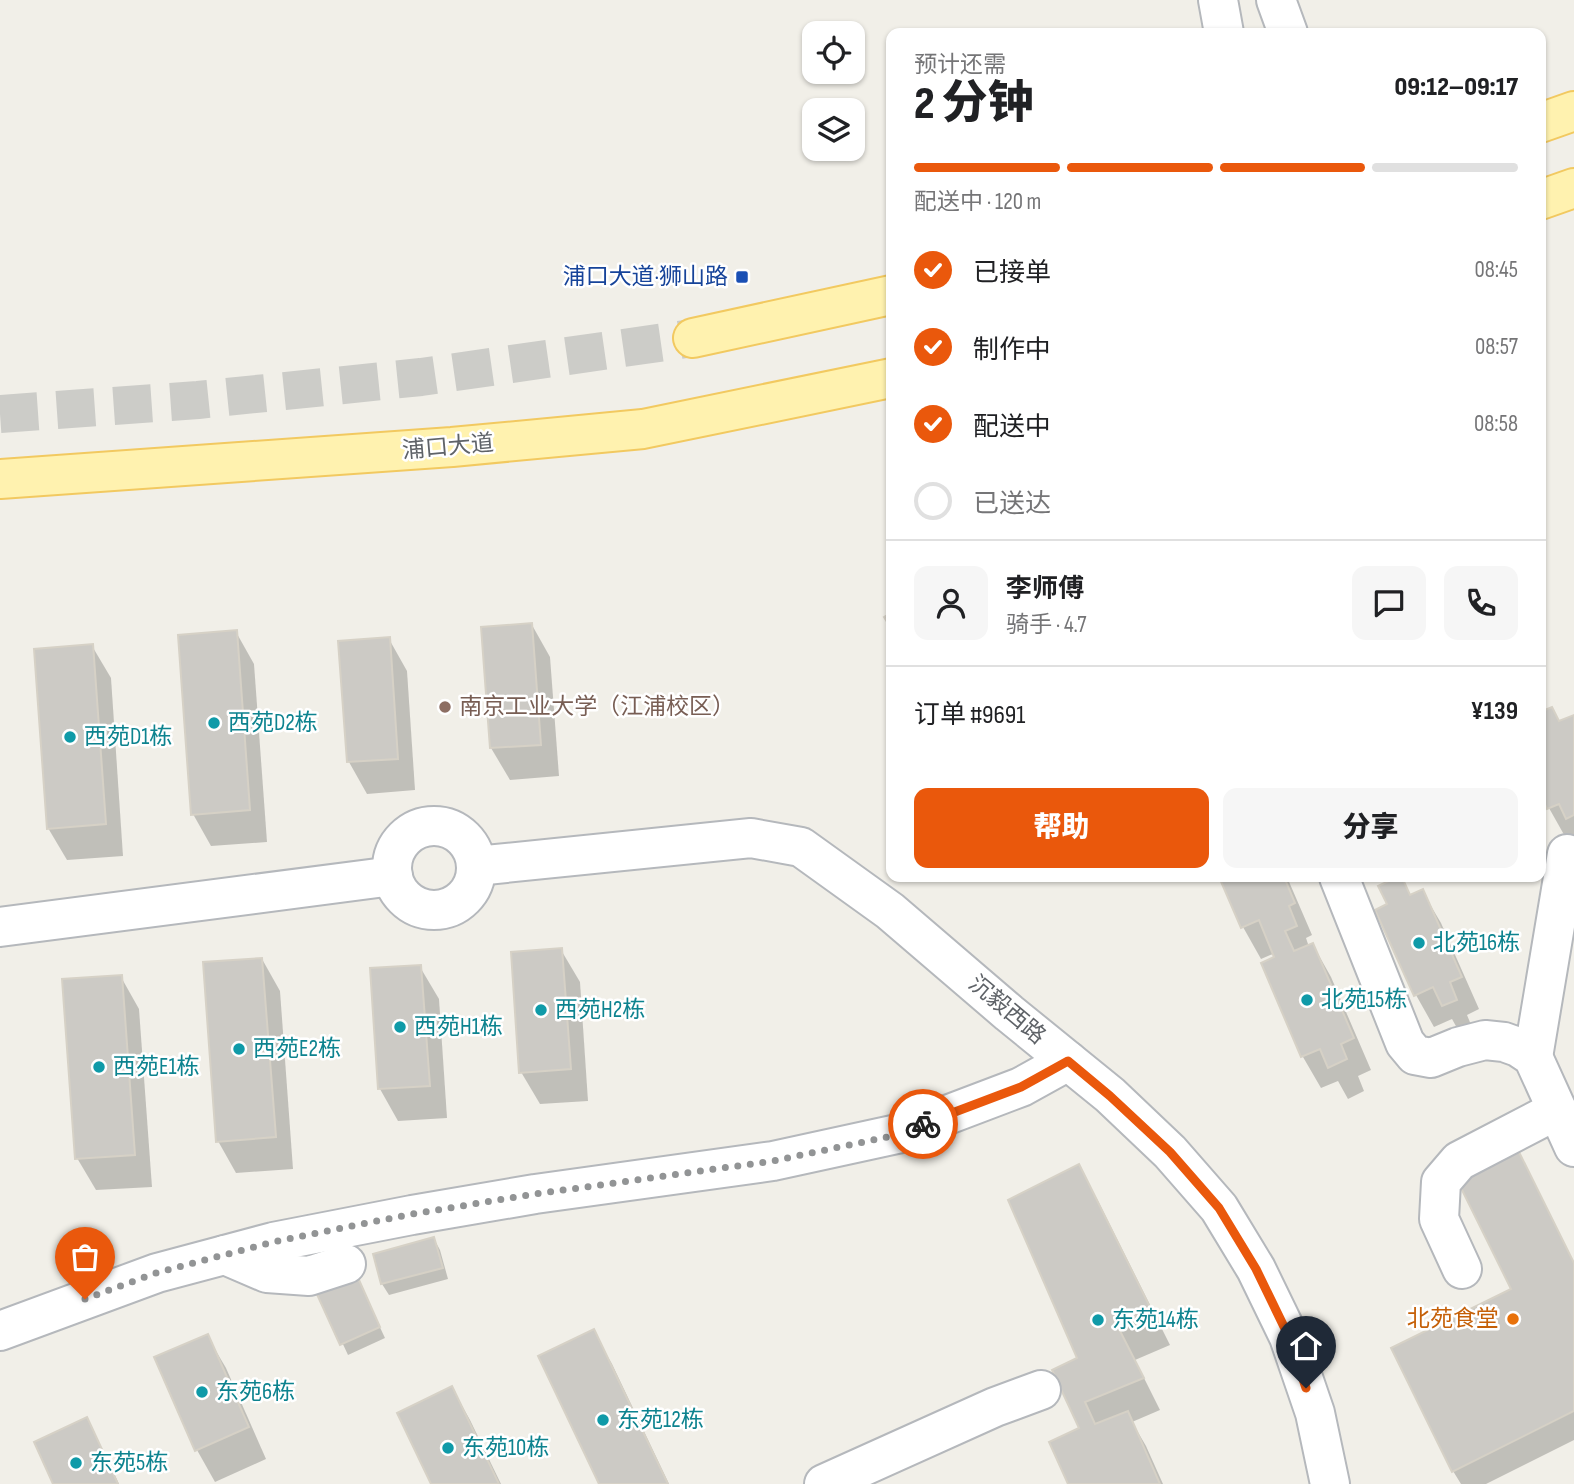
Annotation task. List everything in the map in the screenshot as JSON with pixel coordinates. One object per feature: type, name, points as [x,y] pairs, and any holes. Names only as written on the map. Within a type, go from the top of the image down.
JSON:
[{"type":"main road","points":[[1546,122],[1574,111]]},
{"type":"main road","points":[[1546,198],[1574,188]]},
{"type":"main road","points":[[693,338],[886,296]]},
{"type":"main road","name":"浦口大道","points":[[0,479],[452,447],[643,429],[886,379]]},
{"type":"street","points":[[1218,0],[1223,28]]},
{"type":"street","points":[[1276,0],[1286,28]]},
{"type":"street","points":[[434,825],[448,828],[460,835],[470,845],[475,859],[476,873],[472,887],[463,899],[451,907],[437,910],[411,904],[401,895],[393,876],[393,856],[399,843],[408,833],[421,827],[434,825]]},
{"type":"street","name":"沉毅西路","points":[[476,866],[751,838],[801,848],[890,911],[1110,1096],[1170,1152],[1219,1208],[1256,1269],[1289,1337],[1315,1413],[1330,1484]]},
{"type":"street","points":[[1560,852],[1533,1057],[1574,1147]]},
{"type":"street","points":[[0,927],[393,876]]},
{"type":"street","points":[[1341,882],[1405,1043],[1415,1055],[1431,1058],[1485,1041],[1504,1042],[1533,1057]]},
{"type":"street","points":[[0,1331],[156,1273],[273,1242],[412,1214],[535,1194],[773,1161],[897,1135],[1021,1087],[1068,1061]]},
{"type":"street","points":[[1462,1269],[1439,1219],[1441,1182],[1459,1161],[1557,1111]]},
{"type":"street","points":[[225,1255],[267,1273],[309,1276],[346,1264]]},
{"type":"street","points":[[824,1484],[995,1407],[1041,1390]]},
{"type":"building","points":[[532,623],[541,745],[490,748],[481,627]]},
{"type":"building","name":"西苑D2栋","points":[[237,630],[250,810],[191,815],[178,635]]},
{"type":"building","points":[[390,637],[398,759],[347,762],[338,641]]},
{"type":"building","name":"西苑D1栋","points":[[93,644],[106,824],[47,829],[34,649]]},
{"type":"building","points":[[1552,707],[1559,721],[1574,715],[1574,815],[1566,819],[1559,804],[1547,809],[1546,807],[1546,710]]},
{"type":"building","name":"北苑15栋","points":[[1221,882],[1286,882],[1295,903],[1289,906],[1297,926],[1285,931],[1294,951],[1313,943],[1354,1038],[1341,1044],[1347,1059],[1328,1068],[1320,1049],[1301,1057],[1261,963],[1274,957],[1259,920],[1241,928]]},
{"type":"building","name":"北苑16栋","points":[[1386,882],[1404,882],[1410,895],[1423,889],[1462,977],[1450,982],[1457,1000],[1442,1006],[1433,987],[1414,996],[1375,910],[1387,904],[1378,886]]},
{"type":"building","name":"西苑H2栋","points":[[562,948],[571,1069],[519,1073],[511,952]]},
{"type":"building","name":"西苑E2栋","points":[[262,958],[276,1137],[216,1142],[203,962]]},
{"type":"building","name":"西苑H1栋","points":[[421,965],[430,1086],[378,1089],[370,968]]},
{"type":"building","name":"西苑E1栋","points":[[122,975],[135,1155],[75,1159],[62,979]]},
{"type":"building","name":"北苑食堂","points":[[1519,1152],[1574,1263],[1574,1411],[1452,1472],[1391,1348],[1511,1289],[1458,1182]]},
{"type":"building","name":"东苑14栋","points":[[1079,1164],[1153,1313],[1118,1327],[1144,1378],[1085,1402],[1095,1424],[1128,1411],[1160,1484],[1068,1484],[1049,1442],[1079,1428],[1052,1370],[1077,1358],[1008,1200]]},
{"type":"building","points":[[434,1237],[443,1268],[381,1284],[373,1254]]},
{"type":"building","points":[[355,1271],[380,1327],[340,1345],[315,1290]]},
{"type":"building","name":"东苑12栋","points":[[594,1329],[668,1484],[599,1484],[538,1356]]},
{"type":"building","name":"东苑6栋","points":[[208,1334],[249,1427],[195,1451],[154,1357]]},
{"type":"building","name":"东苑10栋","points":[[452,1386],[499,1484],[431,1484],[397,1413]]},
{"type":"building","name":"东苑5栋","points":[[87,1417],[118,1484],[53,1484],[34,1442]]},
{"type":"tunnel","points":[[0,414],[198,400],[421,377],[693,338]]},
{"type":"way so far","points":[[85,1299],[156,1273],[273,1242],[412,1214],[535,1194],[773,1161],[897,1135],[923,1124]]},
{"type":"place","name":"浦口大道·狮山路","points":[[742,277]]},
{"type":"place","name":"南京工业大学（江浦校区）","points":[[445,707]]},
{"type":"place","name":"西苑D2栋","points":[[214,723]]},
{"type":"place","name":"西苑D1栋","points":[[70,737]]},
{"type":"place","name":"北苑16栋","points":[[1419,943]]},
{"type":"place","name":"北苑15栋","points":[[1307,1000]]},
{"type":"place","name":"西苑H2栋","points":[[541,1010]]},
{"type":"place","name":"西苑H1栋","points":[[400,1027]]},
{"type":"place","name":"西苑E2栋","points":[[239,1049]]},
{"type":"place","name":"西苑E1栋","points":[[99,1067]]},
{"type":"place","name":"北苑食堂","points":[[1513,1319]]},
{"type":"place","name":"东苑14栋","points":[[1098,1320]]},
{"type":"place","name":"东苑6栋","points":[[202,1392]]},
{"type":"place","name":"东苑12栋","points":[[603,1420]]},
{"type":"place","name":"东苑10栋","points":[[448,1448]]},
{"type":"place","name":"东苑5栋","points":[[76,1463]]},
{"type":"route","points":[[923,1124],[1021,1087],[1068,1061],[1170,1152],[1219,1208],[1256,1269],[1289,1337],[1306,1388]]}]
